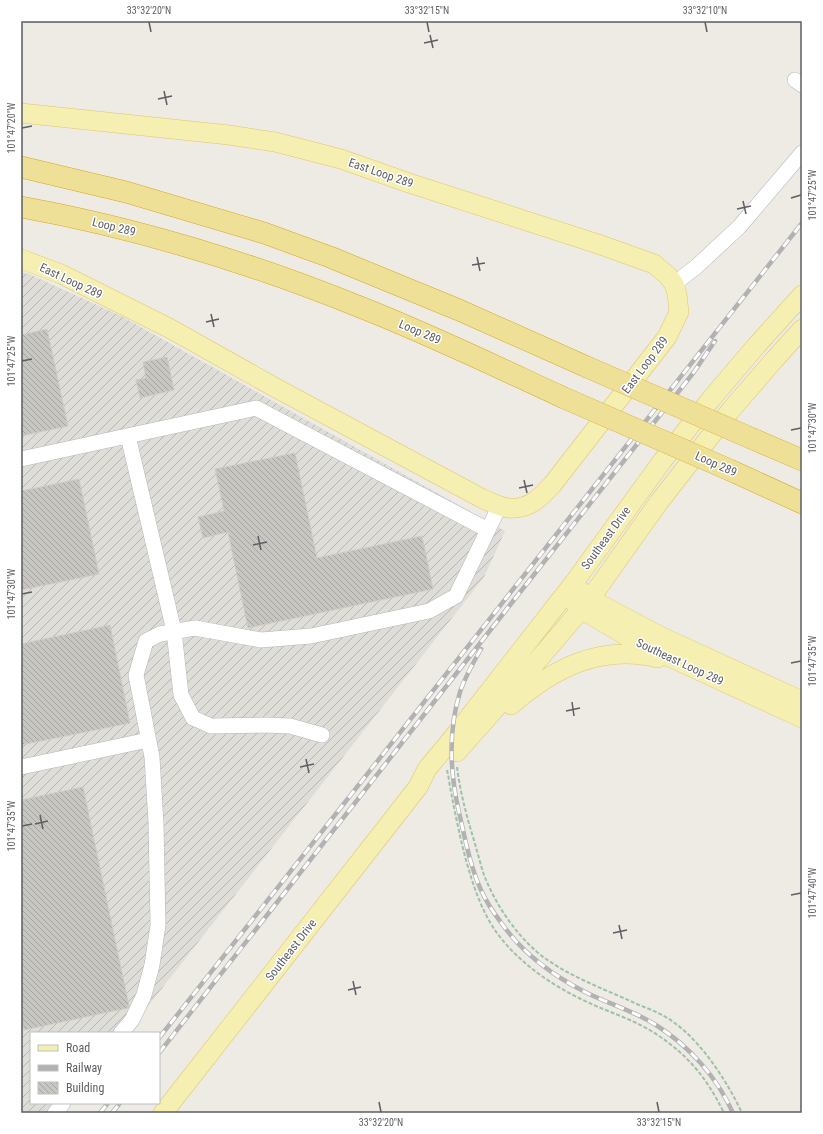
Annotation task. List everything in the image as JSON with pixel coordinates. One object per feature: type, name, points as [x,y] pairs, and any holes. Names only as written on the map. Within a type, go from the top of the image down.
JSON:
[{"type":"highway","points":[[21,167],[126,192],[264,233],[330,257],[459,310],[802,460]]},
{"type":"highway","name":"Loop 289","points":[[21,207],[107,225],[191,248],[294,282],[368,310],[802,503]]},
{"type":"main road","name":"East Loop 289","points":[[21,113],[229,135],[275,142],[341,159],[654,264],[668,276],[674,284],[679,312],[667,337],[552,486],[538,499],[522,507],[507,508],[483,499],[282,392],[169,328],[61,274],[21,260]]},
{"type":"main road","name":"Southeast Drive","points":[[163,1113],[418,787],[427,770],[569,589],[663,460],[711,399],[802,295]]},
{"type":"main road","name":"Southeast Drive","points":[[418,787],[434,777],[586,604],[659,502],[730,411],[802,329]]},
{"type":"main road","name":"Southeast Loop 289","points":[[569,589],[586,604],[635,641],[684,665],[802,718]]},
{"type":"main road","name":"Southeast Loop 289","points":[[586,604],[802,701]]},
{"type":"main road","points":[[473,733],[495,719],[532,688],[553,674],[571,665],[592,658],[634,654],[651,656],[684,665]]},
{"type":"lane","points":[[674,284],[696,267],[739,227],[802,153]]},
{"type":"lane","points":[[21,459],[256,408],[488,530]]},
{"type":"lane","points":[[128,436],[174,631],[181,695],[192,718],[211,726],[290,726],[322,735]]},
{"type":"lane","points":[[122,1032],[132,1020],[144,995],[152,965],[158,926],[156,823],[152,757],[136,675],[146,641],[160,634],[195,628],[261,640],[312,636],[429,611],[456,596],[500,505]]},
{"type":"lane","points":[[21,767],[148,740]]},
{"type":"lane","points":[[55,1113],[62,1104]]},
{"type":"path","points":[[450,759],[458,825],[474,886],[484,910],[500,937],[509,948],[525,962],[556,985],[597,1006],[612,1011],[639,1024],[659,1036],[684,1056],[698,1070],[714,1093],[724,1113]]},
{"type":"path","points":[[450,759],[459,784],[466,815],[484,874],[490,889],[519,934],[537,952],[565,970],[659,1013],[676,1023],[690,1034],[717,1070],[733,1095],[742,1113]]},
{"type":"shaded area","points":[[21,272],[29,274],[121,316],[505,531],[484,577],[128,1032],[30,1032],[30,1104],[71,1104],[64,1113],[21,1113]]},
{"type":"building","points":[[47,329],[68,426],[21,436],[21,335]]},
{"type":"building","points":[[167,357],[174,390],[140,398],[136,380],[146,378],[143,362]]},
{"type":"building","points":[[295,453],[317,558],[422,536],[433,589],[248,628],[228,532],[203,538],[198,517],[224,511],[215,469]]},
{"type":"building","points":[[79,479],[99,574],[21,590],[21,491]]},
{"type":"building","points":[[110,625],[130,723],[21,745],[21,644]]},
{"type":"building","points":[[83,787],[129,1006],[128,1008],[24,1030],[21,1017],[21,800]]},
{"type":"railway","points":[[160,1037],[802,223]]},
{"type":"railway","points":[[160,1052],[694,372],[715,341]]},
{"type":"railway","points":[[481,649],[467,675],[456,707],[452,737],[452,767],[456,797],[471,862],[485,898],[497,918],[508,932],[527,953],[538,962],[585,992],[648,1020],[680,1043],[701,1063],[719,1087],[733,1113]]},
{"type":"railway","points":[[100,1113],[107,1104]]},
{"type":"railway","points":[[112,1113],[119,1104]]}]
